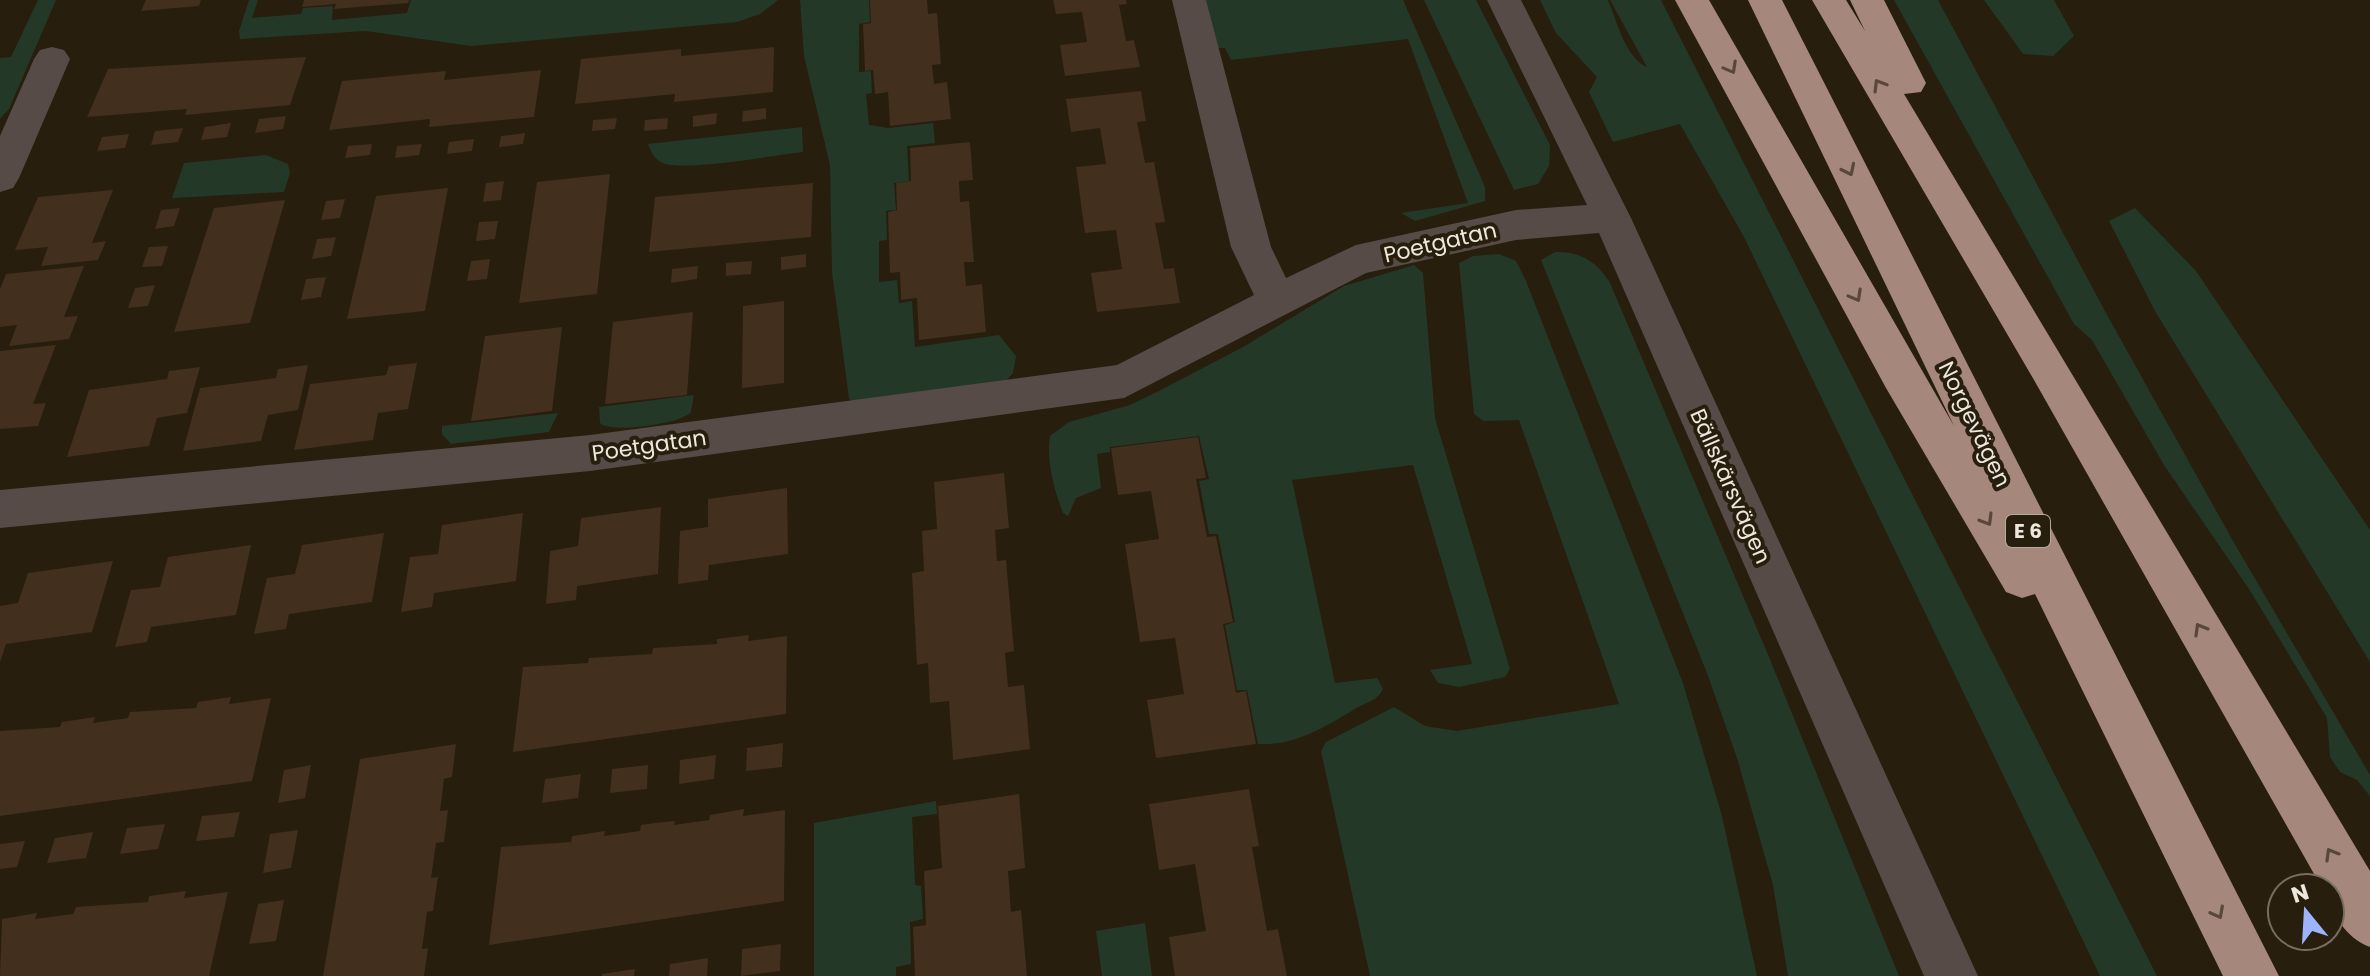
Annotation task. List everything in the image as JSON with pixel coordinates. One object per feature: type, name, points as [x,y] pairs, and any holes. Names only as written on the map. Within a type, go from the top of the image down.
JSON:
[{"type":"highway","points":[[1692,0],[1901,376],[2185,849]]},
{"type":"highway","name":"Norgevägen","points":[[1765,0],[2185,849],[2252,976]]},
{"type":"highway","points":[[1829,0],[2049,368],[2370,921]]},
{"type":"highway","points":[[1867,0],[2049,368]]},
{"type":"street","points":[[1189,0],[1251,247],[1277,302]]},
{"type":"street","name":"Bällskärsvägen","points":[[1504,0],[1612,218],[1951,976]]},
{"type":"street","points":[[0,178],[52,59]]},
{"type":"street","name":"Poetgatan","points":[[0,509],[590,453],[1124,381],[1356,260],[1516,225],[1612,218]]},
{"type":"green space","points":[[38,0],[56,0],[9,109],[0,119],[0,58],[11,57]]},
{"type":"green space","points":[[249,0],[258,0],[252,18],[301,14],[303,8],[333,6],[332,20],[407,13],[411,0],[778,0],[760,14],[737,22],[471,46],[366,31],[240,39],[239,31]]},
{"type":"green space","points":[[800,0],[869,0],[870,22],[859,24],[859,72],[871,71],[872,93],[866,94],[869,125],[888,128],[933,123],[935,143],[907,146],[909,181],[894,183],[896,210],[886,211],[887,240],[879,241],[879,282],[897,280],[899,303],[912,301],[915,347],[999,335],[1016,356],[1013,373],[1005,382],[853,404],[849,398],[832,272],[830,165],[804,56]]},
{"type":"green space","points":[[1201,0],[1403,0],[1485,187],[1485,201],[1415,221],[1401,213],[1468,203],[1408,39],[1231,60],[1225,48],[1214,48]]},
{"type":"green space","points":[[1424,0],[1476,0],[1550,145],[1549,166],[1538,184],[1514,190]]},
{"type":"green space","points":[[1540,0],[1608,0],[1633,56],[1647,67],[1610,0],[1661,0],[2157,976],[2100,976],[1745,239],[1680,124],[1613,142],[1589,92],[1597,77],[1556,33]]},
{"type":"green space","points":[[1894,0],[1938,0],[2233,541],[2370,775],[2370,796],[2357,780],[2340,772],[2330,757],[2327,718],[2251,592],[2164,465],[2092,340],[2074,324]]},
{"type":"green space","points":[[1984,0],[2054,0],[2074,36],[2053,56],[2023,54]]},
{"type":"green space","points":[[802,127],[803,152],[731,162],[691,166],[663,163],[648,144]]},
{"type":"green space","points":[[266,155],[288,164],[290,173],[284,192],[172,198],[184,163]]},
{"type":"green space","points":[[2135,208],[2196,271],[2370,530],[2370,662],[2155,311],[2109,221]]},
{"type":"green space","points":[[1555,252],[1572,253],[1587,259],[1600,269],[1610,283],[1769,657],[1899,976],[1788,976],[1773,885],[1737,758],[1707,673],[1541,260]]},
{"type":"green space","points":[[1499,254],[1516,261],[1526,281],[1683,683],[1722,816],[1757,976],[1370,976],[1321,751],[1326,742],[1394,707],[1425,726],[1457,731],[1619,704],[1519,420],[1484,421],[1474,414],[1459,263],[1473,256]]},
{"type":"green space","points":[[1414,265],[1423,273],[1435,418],[1510,669],[1505,677],[1459,687],[1438,683],[1430,670],[1472,664],[1413,465],[1292,480],[1335,683],[1377,678],[1383,689],[1372,700],[1311,733],[1286,742],[1258,744],[1247,690],[1237,690],[1225,625],[1235,622],[1218,534],[1209,534],[1199,481],[1209,479],[1199,436],[1110,447],[1110,452],[1097,454],[1101,488],[1076,498],[1068,516],[1063,513],[1052,475],[1050,436],[1069,422],[1130,405],[1157,392],[1243,347],[1344,286]]},
{"type":"green space","points":[[694,395],[691,412],[661,424],[617,428],[600,423],[599,407]]},
{"type":"green space","points":[[558,413],[549,432],[451,444],[442,434],[442,426]]},
{"type":"green space","points":[[936,801],[937,814],[912,817],[915,885],[921,886],[923,919],[910,922],[911,964],[896,967],[896,976],[814,976],[814,823]]},
{"type":"green space","points":[[1145,923],[1152,976],[1102,976],[1096,931]]},
{"type":"building","points":[[146,0],[201,0],[199,6],[141,11]]},
{"type":"building","points":[[304,0],[409,0],[408,3],[334,9],[336,4],[302,7]]},
{"type":"building","points":[[870,0],[927,0],[928,14],[937,13],[941,64],[932,65],[934,84],[947,82],[951,119],[890,126],[888,92],[875,94],[873,70],[865,71],[863,24],[871,23]]},
{"type":"building","points":[[1053,0],[1126,0],[1127,4],[1119,5],[1126,41],[1134,40],[1140,67],[1065,76],[1060,45],[1087,42],[1082,12],[1056,14]]},
{"type":"building","points":[[774,47],[773,92],[674,102],[675,94],[575,104],[581,59],[681,49],[681,56]]},
{"type":"building","points":[[306,57],[290,105],[185,115],[187,109],[87,117],[108,69]]},
{"type":"building","points":[[541,70],[534,117],[429,127],[430,119],[329,130],[342,81],[446,71],[444,80]]},
{"type":"building","points":[[1141,91],[1146,121],[1137,122],[1145,163],[1154,162],[1165,222],[1155,223],[1164,269],[1174,268],[1180,303],[1097,312],[1091,273],[1122,269],[1116,230],[1085,233],[1076,167],[1106,164],[1100,128],[1071,132],[1066,99]]},
{"type":"building","points":[[766,108],[766,119],[742,122],[743,111]]},
{"type":"building","points":[[717,113],[716,124],[693,127],[693,116]]},
{"type":"building","points":[[286,116],[283,129],[255,133],[259,119]]},
{"type":"building","points":[[617,118],[615,129],[592,131],[593,120]]},
{"type":"building","points":[[668,118],[667,129],[644,131],[645,120]]},
{"type":"building","points":[[231,123],[227,137],[201,140],[205,127]]},
{"type":"building","points":[[183,128],[178,142],[151,145],[155,131]]},
{"type":"building","points":[[525,133],[523,144],[499,147],[501,136]]},
{"type":"building","points":[[129,134],[125,148],[97,151],[102,137]]},
{"type":"building","points":[[474,139],[472,151],[447,154],[449,142]]},
{"type":"building","points":[[970,142],[973,180],[959,181],[960,202],[969,201],[974,262],[964,262],[966,286],[982,284],[986,332],[919,340],[917,298],[901,300],[900,272],[890,273],[888,212],[897,210],[896,183],[911,181],[910,148]]},
{"type":"building","points":[[372,144],[370,155],[345,158],[348,146]]},
{"type":"building","points":[[422,144],[419,155],[395,158],[397,146]]},
{"type":"building","points":[[610,174],[597,294],[519,303],[537,182]]},
{"type":"building","points":[[504,181],[501,200],[483,202],[486,183]]},
{"type":"building","points":[[813,183],[811,237],[649,252],[655,197]]},
{"type":"building","points":[[448,188],[425,311],[347,319],[376,196]]},
{"type":"building","points":[[113,190],[92,243],[106,241],[98,260],[41,266],[48,247],[15,250],[38,197]]},
{"type":"building","points":[[345,199],[340,218],[321,220],[326,201]]},
{"type":"building","points":[[285,200],[250,323],[174,332],[214,208]]},
{"type":"building","points":[[180,208],[174,226],[155,229],[161,210]]},
{"type":"building","points":[[498,221],[495,239],[476,241],[479,222]]},
{"type":"building","points":[[336,237],[331,256],[312,259],[317,239]]},
{"type":"building","points":[[168,246],[162,266],[142,267],[149,247]]},
{"type":"building","points":[[806,254],[806,267],[781,270],[781,257]]},
{"type":"building","points":[[490,259],[487,279],[467,281],[471,261]]},
{"type":"building","points":[[752,261],[751,274],[726,276],[726,263]]},
{"type":"building","points":[[84,266],[64,317],[78,316],[69,339],[9,346],[17,325],[0,327],[0,289],[6,274]]},
{"type":"building","points":[[698,266],[697,279],[671,283],[672,269]]},
{"type":"building","points":[[326,277],[321,297],[301,300],[306,279]]},
{"type":"building","points":[[155,285],[148,306],[128,308],[135,288]]},
{"type":"building","points":[[784,301],[784,383],[742,388],[743,306]]},
{"type":"building","points":[[693,312],[687,395],[605,404],[613,322]]},
{"type":"building","points":[[562,327],[552,411],[471,421],[485,336]]},
{"type":"building","points":[[56,345],[33,404],[46,403],[38,426],[0,429],[0,351]]},
{"type":"building","points":[[417,363],[408,409],[378,413],[373,440],[294,450],[310,384],[386,375],[389,366]]},
{"type":"building","points":[[308,365],[298,410],[268,415],[261,441],[183,451],[200,388],[276,378],[278,369]]},
{"type":"building","points":[[200,367],[187,413],[157,418],[149,446],[67,457],[89,390],[167,379],[169,371]]},
{"type":"building","points":[[1198,437],[1206,478],[1196,479],[1207,537],[1216,536],[1233,622],[1223,624],[1236,693],[1246,691],[1256,744],[1156,758],[1147,700],[1184,694],[1175,638],[1140,642],[1125,544],[1159,539],[1151,491],[1118,495],[1111,448]]},
{"type":"building","points":[[1004,473],[1009,528],[995,530],[997,561],[1006,560],[1014,651],[1005,653],[1008,687],[1024,685],[1030,749],[953,760],[949,701],[930,703],[928,663],[917,665],[912,573],[924,571],[922,531],[937,529],[934,482]]},
{"type":"building","points":[[787,488],[788,554],[709,565],[708,580],[678,584],[680,531],[708,527],[708,499]]},
{"type":"building","points":[[661,507],[658,574],[577,586],[576,600],[546,604],[550,551],[578,546],[581,518]]},
{"type":"building","points":[[523,513],[516,581],[434,593],[432,607],[401,612],[410,557],[438,554],[442,525]]},
{"type":"building","points":[[384,533],[372,602],[289,614],[286,629],[254,634],[267,578],[295,574],[302,545]]},
{"type":"building","points":[[251,545],[236,615],[151,627],[147,642],[115,647],[131,590],[160,587],[168,557]]},
{"type":"building","points":[[113,561],[92,632],[6,644],[0,662],[0,606],[18,603],[28,573]]},
{"type":"building","points":[[749,635],[748,641],[787,636],[786,714],[513,752],[523,667],[588,663],[589,658],[652,654],[653,648],[717,644],[717,639]]},
{"type":"building","points":[[231,697],[229,704],[271,698],[252,781],[0,816],[0,731],[60,727],[62,722],[95,717],[93,723],[128,718],[130,712],[196,708],[198,702]]},
{"type":"building","points":[[783,743],[782,767],[746,771],[747,748]]},
{"type":"building","points":[[456,744],[452,777],[444,779],[440,811],[448,810],[444,842],[436,843],[431,878],[438,877],[433,911],[427,912],[422,949],[428,948],[424,976],[323,976],[360,759]]},
{"type":"building","points":[[716,755],[714,779],[679,784],[680,760]]},
{"type":"building","points":[[311,765],[305,798],[278,803],[284,770]]},
{"type":"building","points":[[648,765],[647,789],[610,793],[612,769]]},
{"type":"building","points":[[581,774],[578,798],[542,803],[545,779]]},
{"type":"building","points":[[1249,789],[1259,846],[1252,847],[1267,931],[1278,929],[1287,976],[1175,976],[1169,937],[1206,931],[1195,864],[1159,870],[1149,804]]},
{"type":"building","points":[[1019,794],[1025,868],[1008,871],[1011,912],[1021,910],[1027,976],[915,976],[913,927],[926,925],[924,871],[942,868],[938,806]]},
{"type":"building","points":[[744,809],[743,816],[785,810],[784,901],[489,945],[501,847],[571,842],[572,836],[605,831],[604,836],[640,831],[641,825],[675,821],[674,825],[709,820],[710,815]]},
{"type":"building","points":[[240,812],[234,837],[196,841],[202,816]]},
{"type":"building","points":[[165,824],[158,849],[120,854],[127,828]]},
{"type":"building","points":[[298,830],[291,868],[263,873],[270,834]]},
{"type":"building","points":[[93,832],[86,858],[47,863],[55,838]]},
{"type":"building","points":[[25,841],[17,867],[0,869],[0,844]]},
{"type":"building","points":[[186,891],[184,898],[228,892],[209,976],[0,976],[2,919],[37,913],[35,919],[73,914],[76,907],[148,902],[149,896]]},
{"type":"building","points":[[284,900],[276,941],[249,944],[258,904]]},
{"type":"building","points":[[781,944],[780,971],[741,976],[742,949]]},
{"type":"building","points":[[708,958],[707,976],[669,976],[670,964]]},
{"type":"building","points":[[635,969],[634,976],[602,976],[602,974]]}]
